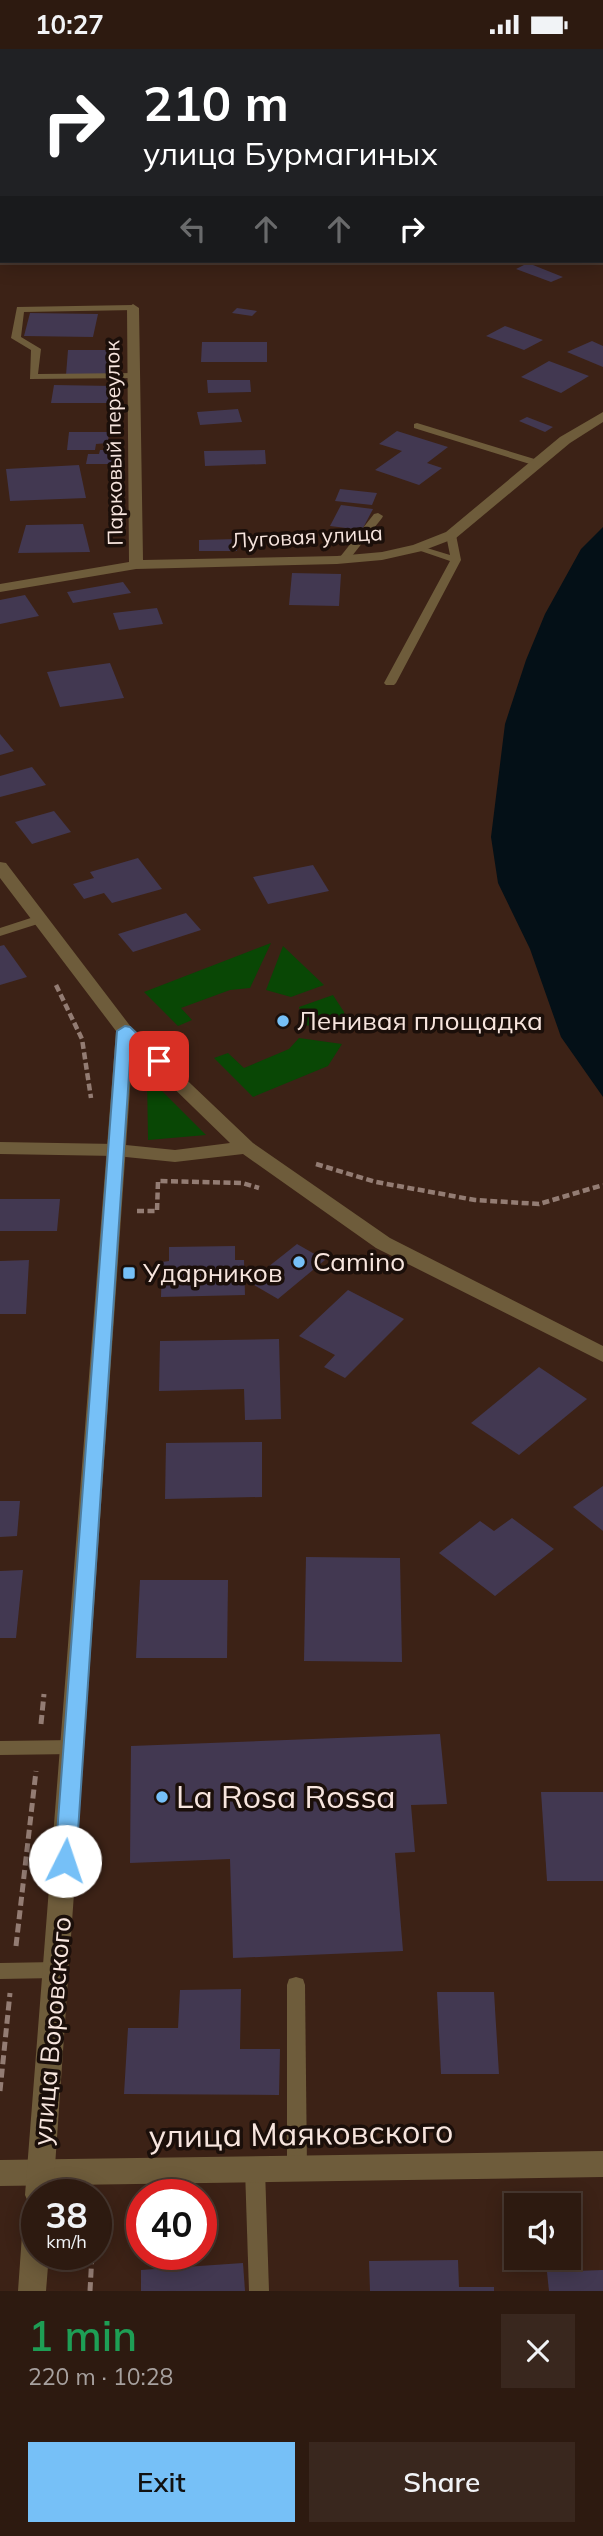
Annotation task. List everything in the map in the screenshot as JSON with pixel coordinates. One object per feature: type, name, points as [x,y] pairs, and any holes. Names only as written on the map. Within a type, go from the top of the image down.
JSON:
[{"type":"street","name":"Парковый переулок","points":[[0,588],[136,565],[133,308]]},
{"type":"street","name":"Луговая улица","points":[[136,565],[344,559],[417,548],[451,535],[565,440],[603,416]]},
{"type":"street","points":[[3,876],[40,919],[125,1031],[246,1147],[383,1243],[603,1355]]},
{"type":"street","name":"улица Воровского","points":[[40,2179],[125,1031]]},
{"type":"street","points":[[0,1147],[116,1150],[175,1156],[246,1147]]},
{"type":"street","name":"улица Маяковского","points":[[112,2179],[255,2169],[603,2164]]},
{"type":"street","name":"улица Маяковского","points":[[0,2173],[22,2179]]},
{"type":"street","points":[[32,2291],[34,2270]]},
{"type":"lane","points":[[133,308],[20,309],[16,338],[36,349],[33,377],[135,376]]},
{"type":"lane","points":[[417,426],[537,463]]},
{"type":"lane","points":[[344,559],[378,516]]},
{"type":"lane","points":[[390,683],[456,560],[451,535]]},
{"type":"lane","points":[[417,548],[456,560]]},
{"type":"lane","points":[[0,932],[40,919]]},
{"type":"lane","points":[[0,1748],[74,1747]]},
{"type":"lane","points":[[6,1970],[57,1970]]},
{"type":"lane","points":[[296,1985],[297,2169]]},
{"type":"lane","points":[[255,2169],[259,2291]]},
{"type":"path","points":[[55,983],[78,1019],[88,1058],[92,1109],[89,1129],[77,1149]]},
{"type":"path","points":[[311,1163],[376,1182],[475,1200],[539,1204],[603,1185]]},
{"type":"path","points":[[112,1211],[157,1211],[158,1181],[242,1183],[268,1192]]},
{"type":"path","points":[[0,2091],[6,1970],[39,1748],[45,1685]]},
{"type":"path","points":[[90,2291],[91,2270]]},
{"type":"green space","points":[[271,943],[250,988],[230,990],[181,1008],[192,1020],[178,1026],[144,992]]},
{"type":"green space","points":[[283,946],[324,985],[291,997],[266,990]]},
{"type":"green space","points":[[333,995],[344,1012],[347,1030],[304,1025],[299,1007]]},
{"type":"green space","points":[[299,1038],[342,1044],[328,1066],[253,1097],[214,1058],[228,1053],[244,1068],[289,1049]]},
{"type":"green space","points":[[147,1076],[206,1135],[148,1140]]},
{"type":"shaded area","points":[[603,527],[603,1097],[561,1037],[530,949],[498,883],[491,837],[505,724],[526,660],[545,614],[581,549]]},
{"type":"building","points":[[528,263],[563,277],[551,282],[516,269]]},
{"type":"building","points":[[237,308],[257,311],[252,316],[232,313]]},
{"type":"building","points":[[30,313],[98,314],[93,337],[24,336]]},
{"type":"building","points":[[505,326],[543,340],[524,350],[486,336]]},
{"type":"building","points":[[592,341],[603,346],[603,367],[567,352]]},
{"type":"building","points":[[202,342],[267,342],[267,362],[201,362]]},
{"type":"building","points":[[68,350],[111,350],[110,375],[66,375]]},
{"type":"building","points":[[549,361],[589,376],[561,393],[521,377]]},
{"type":"building","points":[[207,380],[250,380],[251,392],[208,393]]},
{"type":"building","points":[[54,385],[114,386],[112,403],[51,403]]},
{"type":"building","points":[[238,409],[242,422],[200,425],[197,412]]},
{"type":"building","points":[[527,417],[553,427],[545,432],[519,421]]},
{"type":"building","points":[[397,431],[448,447],[427,463],[442,468],[419,485],[375,470],[402,451],[379,444]]},
{"type":"building","points":[[69,432],[109,432],[108,443],[96,444],[95,450],[67,450]]},
{"type":"building","points":[[100,450],[124,450],[122,464],[86,464],[88,454],[99,454]]},
{"type":"building","points":[[265,450],[266,464],[205,466],[204,451]]},
{"type":"building","points":[[79,465],[86,498],[10,501],[6,469]]},
{"type":"building","points":[[340,489],[377,493],[372,505],[335,501]]},
{"type":"building","points":[[341,505],[373,509],[362,530],[330,526]]},
{"type":"building","points":[[83,524],[90,552],[18,553],[26,525]]},
{"type":"building","points":[[238,539],[237,551],[199,551],[199,540]]},
{"type":"building","points":[[292,573],[341,574],[339,606],[289,605]]},
{"type":"building","points":[[123,582],[131,593],[73,603],[67,592]]},
{"type":"building","points":[[25,595],[39,616],[0,624],[0,600]]},
{"type":"building","points":[[157,608],[163,624],[119,630],[113,613]]},
{"type":"building","points":[[110,663],[124,698],[60,707],[47,672]]},
{"type":"building","points":[[0,734],[14,751],[0,755]]},
{"type":"building","points":[[32,767],[46,785],[0,797],[0,776]]},
{"type":"building","points":[[54,811],[71,832],[32,844],[15,822]]},
{"type":"building","points":[[138,858],[162,889],[112,903],[104,893],[84,899],[73,884],[94,878],[90,872]]},
{"type":"building","points":[[313,865],[329,891],[268,904],[253,877]]},
{"type":"building","points":[[186,913],[201,930],[133,952],[118,934]]},
{"type":"building","points":[[4,945],[27,977],[0,985],[0,946]]},
{"type":"building","points":[[0,1199],[60,1199],[57,1231],[0,1231]]},
{"type":"building","points":[[297,1244],[325,1260],[278,1299],[249,1282]]},
{"type":"building","points":[[235,1246],[235,1260],[244,1260],[245,1295],[161,1297],[162,1262],[169,1261],[169,1247]]},
{"type":"building","points":[[29,1260],[26,1314],[0,1314],[0,1261]]},
{"type":"building","points":[[348,1290],[404,1319],[345,1378],[324,1367],[335,1355],[299,1336]]},
{"type":"building","points":[[279,1339],[281,1419],[245,1420],[244,1389],[159,1391],[160,1341]]},
{"type":"building","points":[[539,1367],[587,1399],[519,1455],[471,1423]]},
{"type":"building","points":[[262,1442],[262,1497],[165,1499],[166,1443]]},
{"type":"building","points":[[603,1486],[603,1531],[573,1507]]},
{"type":"building","points":[[0,1501],[20,1501],[17,1536],[0,1537]]},
{"type":"building","points":[[512,1518],[554,1549],[495,1596],[439,1553],[480,1521],[494,1531]]},
{"type":"building","points":[[306,1557],[400,1558],[402,1662],[304,1661]]},
{"type":"building","points":[[23,1570],[16,1638],[0,1638],[0,1571]]},
{"type":"building","points":[[140,1580],[228,1580],[227,1658],[136,1658]]},
{"type":"building","points":[[440,1734],[447,1804],[411,1805],[415,1852],[395,1853],[403,1951],[233,1958],[230,1859],[130,1863],[131,1746]]},
{"type":"building","points":[[541,1792],[603,1792],[603,1881],[547,1881]]},
{"type":"building","points":[[241,1989],[240,2049],[280,2049],[279,2095],[124,2094],[128,2028],[178,2028],[180,1990]]},
{"type":"building","points":[[437,1992],[494,1992],[499,2074],[441,2074]]},
{"type":"building","points":[[458,2260],[459,2287],[494,2287],[494,2291],[370,2291],[369,2261]]},
{"type":"building","points":[[243,2263],[245,2291],[141,2291],[141,2270],[217,2270],[217,2265]]},
{"type":"building","points":[[603,2270],[603,2291],[549,2291],[547,2272]]},
{"type":"place","name":"Ленивая площадка","points":[[283,1021]]},
{"type":"place","name":"Camino","points":[[299,1262]]},
{"type":"place","name":"Ударников","points":[[129,1273]]},
{"type":"place","name":"La Rosa Rossa","points":[[162,1797]]},
{"type":"route","points":[[65,1861],[125,1031],[159,1061]]}]
